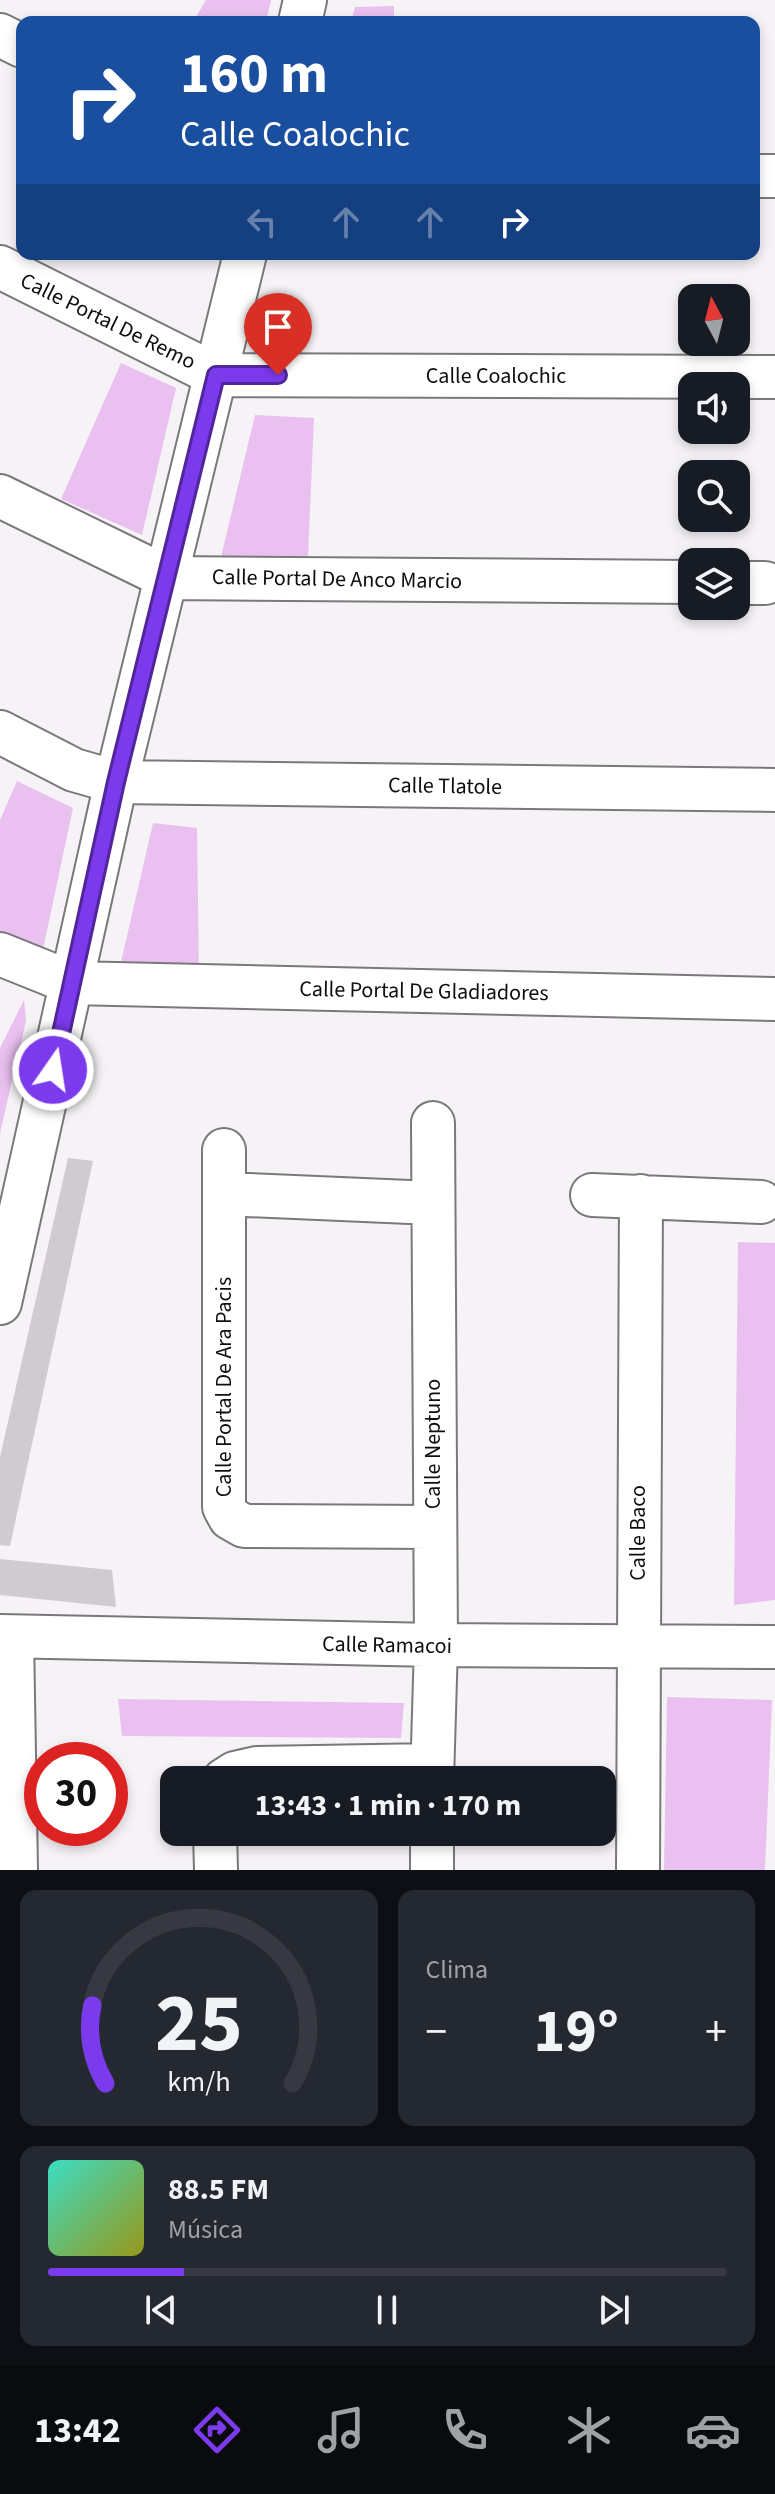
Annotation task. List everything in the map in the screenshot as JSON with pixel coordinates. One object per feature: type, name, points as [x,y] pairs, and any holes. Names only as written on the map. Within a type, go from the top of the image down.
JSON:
[{"type":"street","points":[[0,1303],[116,782],[244,260]]},
{"type":"street","name":"Calle Portal De Remo","points":[[0,267],[216,375]]},
{"type":"street","name":"Calle Coalochic","points":[[216,375],[775,377]]},
{"type":"street","name":"Calle Portal De Anco Marcio","points":[[0,496],[168,578],[678,582]]},
{"type":"street","name":"Calle Tlatole","points":[[0,732],[74,770],[116,782],[775,790]]},
{"type":"street","points":[[0,954],[72,983]]},
{"type":"street","name":"Calle Portal De Gladiadores","points":[[72,983],[775,999]]},
{"type":"street","name":"Calle Neptuno","points":[[432,1766],[436,1645],[433,1123]]},
{"type":"street","name":"Calle Portal De Ara Pacis","points":[[224,1150],[222,1495],[230,1518],[244,1526],[433,1527]]},
{"type":"street","points":[[224,1194],[433,1203]]},
{"type":"street","points":[[592,1195],[761,1202]]},
{"type":"street","name":"Calle Baco","points":[[638,1870],[641,1196]]},
{"type":"street","points":[[6,1637],[16,1870]]},
{"type":"street","name":"Calle Ramacoi","points":[[6,1637],[638,1648],[775,1647]]},
{"type":"street","points":[[215,1846],[216,1870]]},
{"type":"street","points":[[432,1846],[432,1870]]},
{"type":"shaded area","points":[[206,0],[271,0],[267,16],[197,16]]},
{"type":"shaded area","points":[[394,6],[394,16],[353,16],[355,7]]},
{"type":"shaded area","points":[[121,363],[176,388],[142,535],[61,499]]},
{"type":"shaded area","points":[[255,415],[314,418],[308,556],[221,557]]},
{"type":"shaded area","points":[[17,781],[73,808],[42,954],[0,933],[0,820]]},
{"type":"shaded area","points":[[153,823],[197,828],[199,975],[121,962]]},
{"type":"shaded area","points":[[24,1000],[26,1021],[0,1133],[0,1048]]},
{"type":"shaded area","points":[[738,1242],[775,1243],[775,1600],[734,1605]]},
{"type":"shaded area","points":[[667,1697],[772,1700],[765,1870],[664,1870]]},
{"type":"shaded area","points":[[118,1699],[404,1703],[401,1738],[122,1736]]},
{"type":"building","points":[[68,1158],[93,1161],[10,1546],[0,1545],[0,1457]]},
{"type":"building","points":[[0,1559],[112,1570],[116,1607],[0,1595]]},
{"type":"route","points":[[53,1070],[116,782],[216,375],[278,375]]}]
